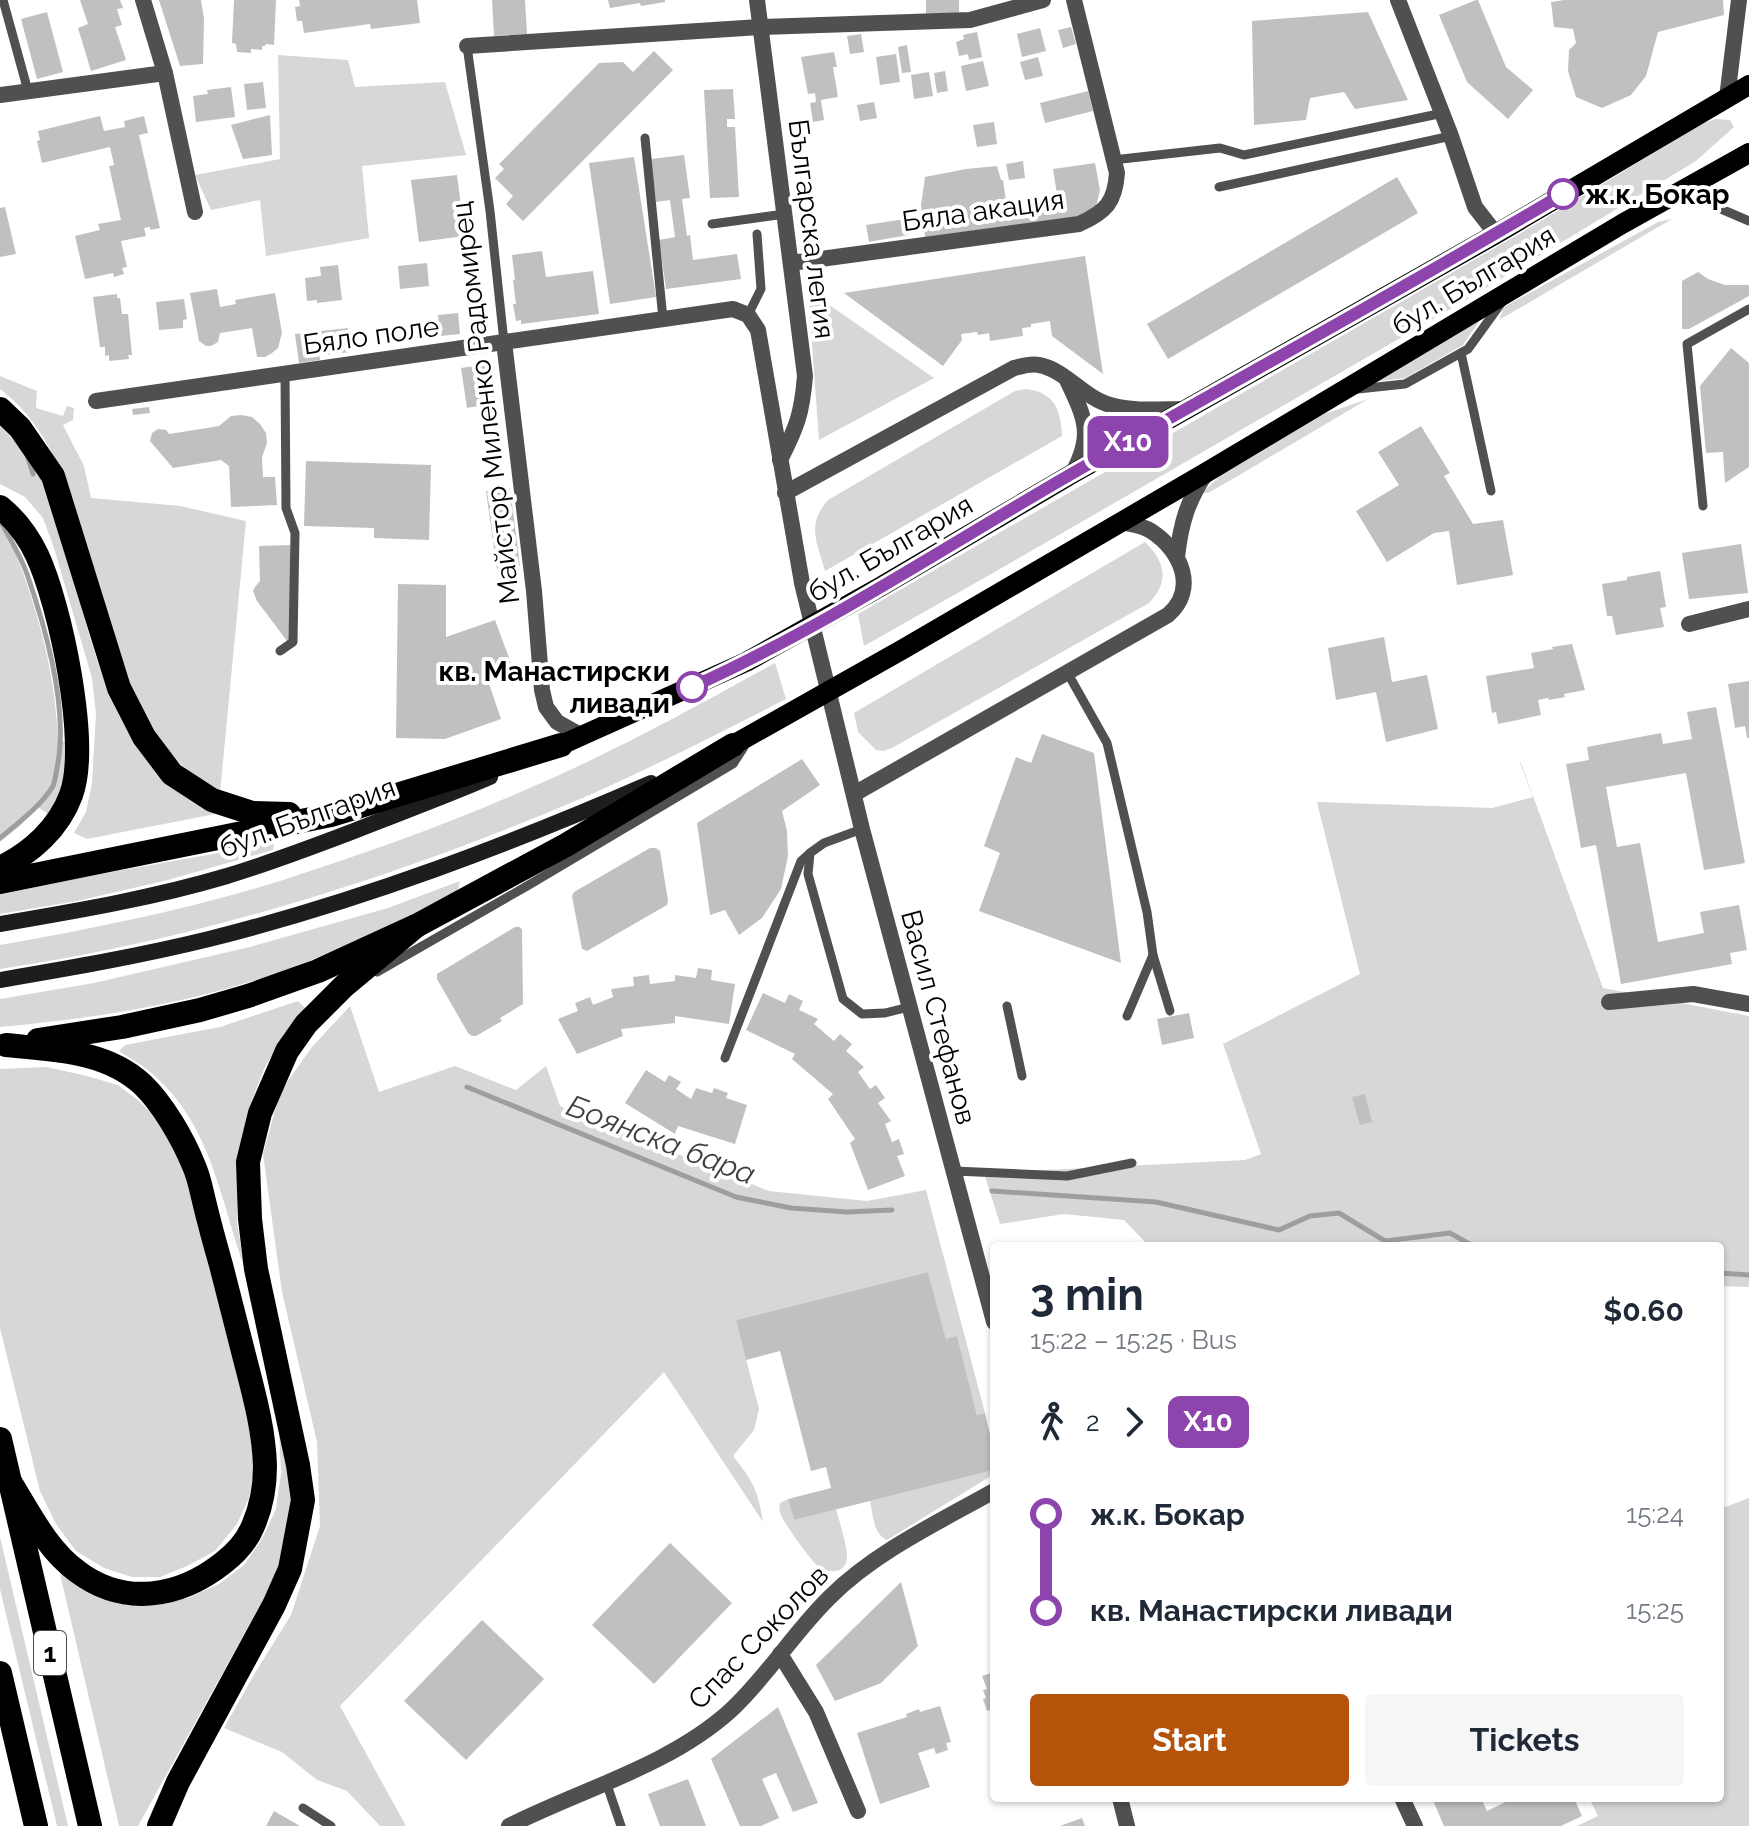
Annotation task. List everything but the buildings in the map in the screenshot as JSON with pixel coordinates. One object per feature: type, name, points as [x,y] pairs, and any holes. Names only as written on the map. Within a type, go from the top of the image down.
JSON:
[{"type":"highway","points":[[0,409],[20,428],[53,476],[119,688],[144,737],[172,774],[212,800],[252,813],[331,815]]},
{"type":"highway","points":[[0,507],[24,533],[37,554],[47,581],[74,700],[77,752],[72,794],[62,814],[36,846],[0,868]]},
{"type":"highway","points":[[3,1045],[122,1027],[200,1010],[318,971],[416,926],[566,845],[743,739]]},
{"type":"highway","points":[[0,882],[331,815],[572,740]]},
{"type":"highway","points":[[159,1826],[178,1782],[274,1605],[290,1569],[303,1500],[256,1269],[250,1219],[248,1162],[260,1113],[287,1051],[306,1024],[416,926]]},
{"type":"highway","points":[[3,1045],[77,1053],[116,1065],[142,1084],[163,1108],[195,1167],[253,1390],[263,1438],[265,1469],[254,1525],[232,1555],[186,1586],[134,1594],[105,1587],[78,1572],[54,1550],[9,1480]]},
{"type":"highway","name":"1","points":[[0,1439],[90,1826]]},
{"type":"highway","name":"1","points":[[0,1673],[36,1826]]},
{"type":"highway","points":[[0,1711],[14,1732]]},
{"type":"main road","name":"бул. България","points":[[0,924],[103,906],[227,876],[303,850],[452,794],[746,662],[1496,234],[1749,85]]},
{"type":"main road","name":"бул. България","points":[[0,980],[96,964],[210,939],[331,905],[517,838],[631,792],[743,739],[905,648],[1622,224],[1749,153]]},
{"type":"street","points":[[143,0],[165,73],[195,212]]},
{"type":"street","name":"Българска легия","points":[[757,0],[805,376],[802,407],[780,460]]},
{"type":"street","points":[[467,46],[760,27],[970,20],[1043,0]]},
{"type":"street","name":"Бяла акация","points":[[791,263],[1079,224],[1097,216],[1109,204],[1116,187],[1117,173],[1074,0]]},
{"type":"street","points":[[1398,0],[1443,113],[1475,207],[1496,234]]},
{"type":"street","points":[[1727,98],[1733,38],[1742,7]]},
{"type":"street","points":[[0,95],[165,73]]},
{"type":"street","name":"Бяло поле","points":[[96,401],[733,309],[748,315]]},
{"type":"street","points":[[748,315],[758,330],[785,493],[1014,368],[1038,364],[1050,368],[1087,394],[1129,410],[1186,409]]},
{"type":"street","name":"Майстор Миленко Радомирец","points":[[504,342],[534,591],[542,690],[546,707],[572,740]]},
{"type":"street","points":[[1067,379],[1084,419],[1086,437],[1080,460],[1072,474]]},
{"type":"street","points":[[1177,557],[1184,513],[1207,472]]},
{"type":"street","name":"Васил Стефанов","points":[[785,493],[802,583],[862,829],[990,1307]]},
{"type":"street","points":[[854,794],[1175,609],[1184,585],[1177,557],[1151,531],[1121,522]]},
{"type":"street","points":[[1689,624],[1749,609]]},
{"type":"street","points":[[1609,1002],[1693,994],[1749,1004]]},
{"type":"street","name":"Спас Соколов","points":[[509,1826],[678,1750],[730,1711],[804,1624],[832,1594],[861,1570],[990,1493]]},
{"type":"street","points":[[780,1654],[816,1712],[858,1811]]},
{"type":"street","points":[[1121,1802],[1127,1826]]},
{"type":"street","points":[[1404,1802],[1415,1826]]},
{"type":"lane","points":[[3,0],[28,91]]},
{"type":"lane","name":"Майстор Миленко Радомирец","points":[[467,46],[504,342]]},
{"type":"lane","points":[[1113,160],[1220,148],[1244,155],[1443,113]]},
{"type":"lane","points":[[1219,187],[1451,136]]},
{"type":"lane","points":[[645,138],[663,319]]},
{"type":"lane","points":[[1696,183],[1714,206],[1749,221]]},
{"type":"lane","points":[[712,224],[785,214]]},
{"type":"lane","points":[[748,315],[761,289],[757,234]]},
{"type":"lane","points":[[1343,390],[1405,384],[1468,349],[1510,291]]},
{"type":"lane","points":[[1703,506],[1687,344],[1749,309]]},
{"type":"lane","points":[[1461,353],[1491,491]]},
{"type":"lane","points":[[280,651],[293,642],[295,533],[286,508],[285,374]]},
{"type":"lane","points":[[1067,672],[1107,743],[1147,912],[1153,955],[1170,1011]]},
{"type":"lane","points":[[332,998],[733,764],[743,739]]},
{"type":"lane","points":[[725,1058],[801,861],[824,843],[862,829]]},
{"type":"lane","points":[[810,853],[808,874],[843,999],[862,1014],[909,1007]]},
{"type":"lane","points":[[1127,1016],[1153,955]]},
{"type":"lane","points":[[1007,1006],[1022,1076]]},
{"type":"lane","points":[[954,1171],[1067,1176],[1132,1163]]},
{"type":"lane","points":[[606,1782],[621,1826]]},
{"type":"lane","points":[[303,1808],[331,1826]]},
{"type":"shaded area","points":[[278,55],[348,60],[355,87],[445,82],[466,155],[362,166],[369,238],[266,256],[260,200],[211,210],[195,175],[280,159]]},
{"type":"shaded area","points":[[1715,119],[1730,120],[1734,127],[1696,161],[1461,303],[864,646],[858,614]]},
{"type":"shaded area","points":[[1672,219],[1499,320],[1504,307],[1658,222]]},
{"type":"shaded area","points":[[808,290],[934,378],[819,440]]},
{"type":"shaded area","points":[[1480,320],[1463,345],[1405,378],[1373,382]]},
{"type":"shaded area","points":[[0,376],[37,391],[36,408],[63,416],[67,406],[74,408],[73,420],[63,425],[84,466],[91,498],[180,506],[246,521],[220,793],[197,779],[177,760],[142,711],[120,657],[60,471],[30,418],[0,389]]},
{"type":"shaded area","points":[[1027,389],[1044,394],[1055,404],[1062,436],[825,571],[815,526],[828,500],[1015,391]]},
{"type":"shaded area","points":[[1368,399],[1208,493],[1202,493],[1220,476],[1324,414]]},
{"type":"shaded area","points":[[0,426],[31,460],[48,492],[92,645],[115,707],[130,735],[169,784],[215,814],[87,839],[74,833],[86,812],[92,783],[96,714],[92,678],[43,518],[25,497],[0,484]]},
{"type":"shaded area","points":[[0,526],[14,550],[31,596],[51,678],[58,741],[67,742],[64,787],[49,815],[38,807],[0,842]]},
{"type":"shaded area","points":[[1145,542],[1161,564],[1162,572],[1160,587],[1149,603],[892,748],[876,750],[858,732],[854,713]]},
{"type":"shaded area","points":[[775,663],[786,699],[636,774],[514,826],[371,879],[298,902],[150,941],[0,969],[0,945],[213,900],[346,859],[471,813],[594,759]]},
{"type":"shaded area","points":[[1463,760],[1521,763],[1603,988],[1749,1016],[1749,1287],[1724,1286],[1724,1242],[1145,1242],[1124,1220],[1064,1214],[1000,1224],[984,1173],[1245,1160],[1261,1154],[1223,1044],[1360,974],[1317,802],[1492,808],[1533,797],[1520,763]]},
{"type":"shaded area","points":[[274,843],[273,850],[168,880],[77,901],[0,914],[0,892]]},
{"type":"shaded area","points":[[460,881],[458,890],[383,929],[305,963],[252,981],[127,1011],[0,1027],[0,999],[94,983],[250,947],[388,908]]},
{"type":"shaded area","points":[[298,1001],[306,1009],[284,1034],[264,1069],[249,1108],[238,1186],[237,1223],[245,1269],[211,1163],[187,1114],[171,1092],[150,1072],[119,1051],[125,1045],[220,1027]]},
{"type":"shaded area","points":[[350,1006],[379,1092],[455,1066],[516,1090],[546,1066],[560,1106],[769,1191],[867,1201],[926,1190],[985,1413],[977,1415],[957,1337],[946,1339],[928,1272],[736,1320],[759,1409],[754,1430],[733,1456],[754,1486],[763,1522],[664,1372],[340,1706],[406,1826],[380,1826],[347,1791],[317,1780],[282,1752],[224,1728],[291,1615],[320,1526],[317,1442],[282,1292],[263,1154],[280,1092],[312,1047]]},
{"type":"shaded area","points":[[46,1067],[118,1085],[162,1123],[189,1179],[251,1424],[255,1464],[249,1498],[237,1524],[215,1551],[160,1577],[132,1577],[104,1568],[76,1551],[56,1524],[40,1491],[0,1328],[0,1069]]},
{"type":"shaded area","points":[[278,1409],[292,1496],[280,1565],[138,1826],[119,1826],[60,1574],[85,1589],[155,1605],[188,1598],[219,1584],[244,1565],[262,1539],[276,1509],[281,1473]]},
{"type":"shaded area","points":[[990,1471],[990,1477],[887,1540],[876,1528],[870,1501]]},
{"type":"shaded area","points":[[1749,1498],[1749,1826],[1577,1826],[1598,1816],[1591,1802],[1724,1802],[1724,1507]]},
{"type":"shaded area","points":[[788,1499],[794,1520],[836,1509],[847,1554],[846,1563],[840,1570],[818,1566],[792,1534],[779,1509],[780,1503]]},
{"type":"shaded area","points":[[0,1537],[68,1826],[57,1826],[0,1589]]},
{"type":"waterway","points":[[28,458],[33,474]]},
{"type":"waterway","points":[[0,838],[49,793],[60,746],[58,696],[48,645],[25,568],[2,524]]},
{"type":"waterway","name":"Боянска бара","points":[[467,1087],[736,1197],[791,1208],[847,1212],[892,1210]]},
{"type":"waterway","name":"Боянска бара","points":[[992,1191],[1156,1202],[1279,1230],[1310,1216],[1339,1213],[1385,1241],[1450,1233],[1466,1242]]},
{"type":"waterway","name":"Боянска бара","points":[[1724,1273],[1749,1275]]},
{"type":"bus line","name":"Х10","points":[[692,687],[746,662],[880,587],[1563,194]]},
{"type":"place","name":"ж.к. Бокар","points":[[1563,194]]},
{"type":"place","name":"кв. Манастирски ливади","points":[[692,687]]}]
